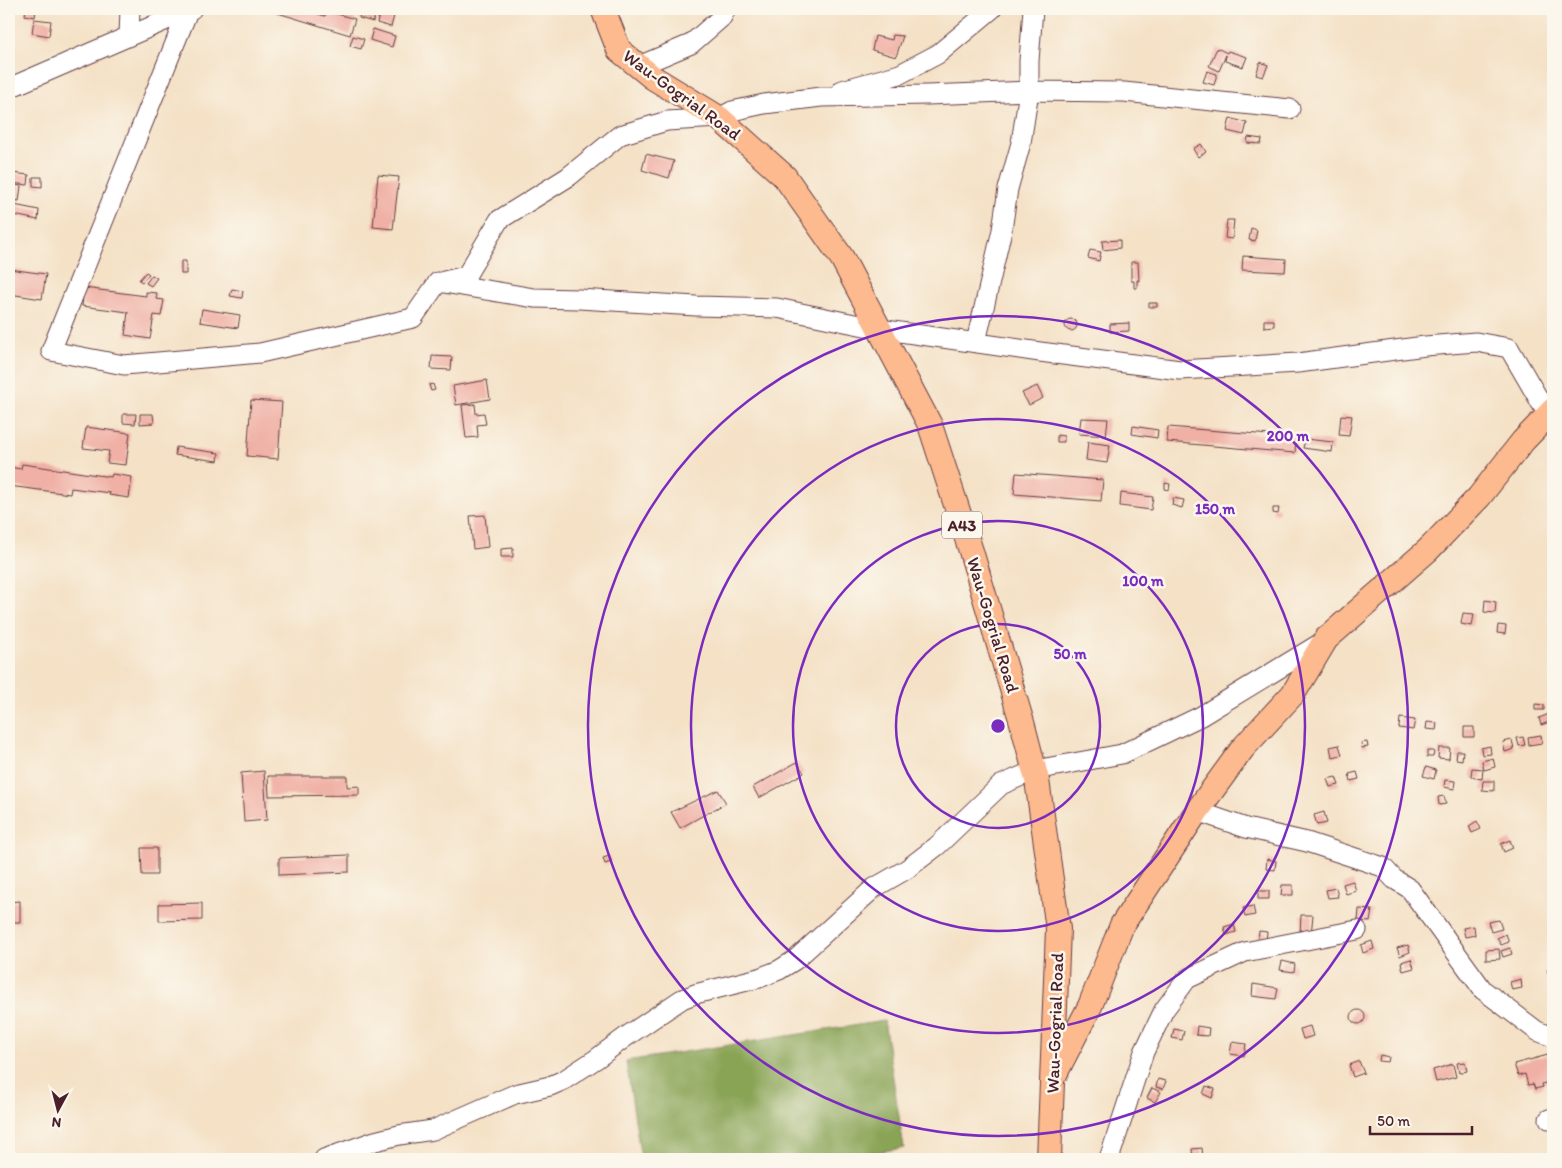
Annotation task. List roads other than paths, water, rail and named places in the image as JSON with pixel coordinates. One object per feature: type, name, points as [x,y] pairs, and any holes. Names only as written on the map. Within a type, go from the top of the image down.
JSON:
[{"type":"main road","name":"Wau-Gogrial Road","points":[[603,9],[619,50],[652,77],[720,118],[785,177],[842,258],[930,425],[976,569],[1035,770],[1058,929],[1049,1159]]},
{"type":"main road","points":[[1052,1079],[1090,1006],[1122,925],[1197,811],[1243,748],[1292,694],[1326,639],[1428,550],[1479,497],[1523,441],[1551,413]]},
{"type":"street","points":[[129,36],[130,9]]},
{"type":"street","points":[[639,66],[691,44],[722,18],[726,9]]},
{"type":"street","points":[[821,96],[900,74],[938,54],[992,9]]},
{"type":"street","points":[[976,342],[1002,230],[1008,189],[1021,143],[1029,91],[1033,9]]},
{"type":"street","points":[[9,88],[190,10]]},
{"type":"street","points":[[190,10],[51,351],[124,365],[260,352],[413,318],[438,282],[466,276],[499,220],[568,177],[620,135],[667,121],[720,118],[732,111],[764,104],[821,96],[927,95],[1029,91],[1124,92],[1290,109]]},
{"type":"street","points":[[438,282],[534,298],[579,298],[696,306],[777,308],[879,329],[1180,370],[1298,363],[1424,346],[1476,342],[1509,348],[1551,413]]},
{"type":"street","points":[[324,1159],[362,1154],[375,1141],[433,1130],[515,1094],[550,1086],[564,1080],[596,1059],[682,999],[694,994],[759,978],[779,970],[794,960],[874,888],[907,869],[937,846],[1001,785],[1035,770],[1122,754],[1201,716],[1326,639]]},
{"type":"street","points":[[1197,811],[1246,828],[1307,842],[1383,867],[1394,879],[1410,889],[1483,990],[1537,1031],[1553,1037]]},
{"type":"street","points":[[1109,1159],[1144,1052],[1164,1010],[1187,979],[1245,952],[1357,930]]}]
